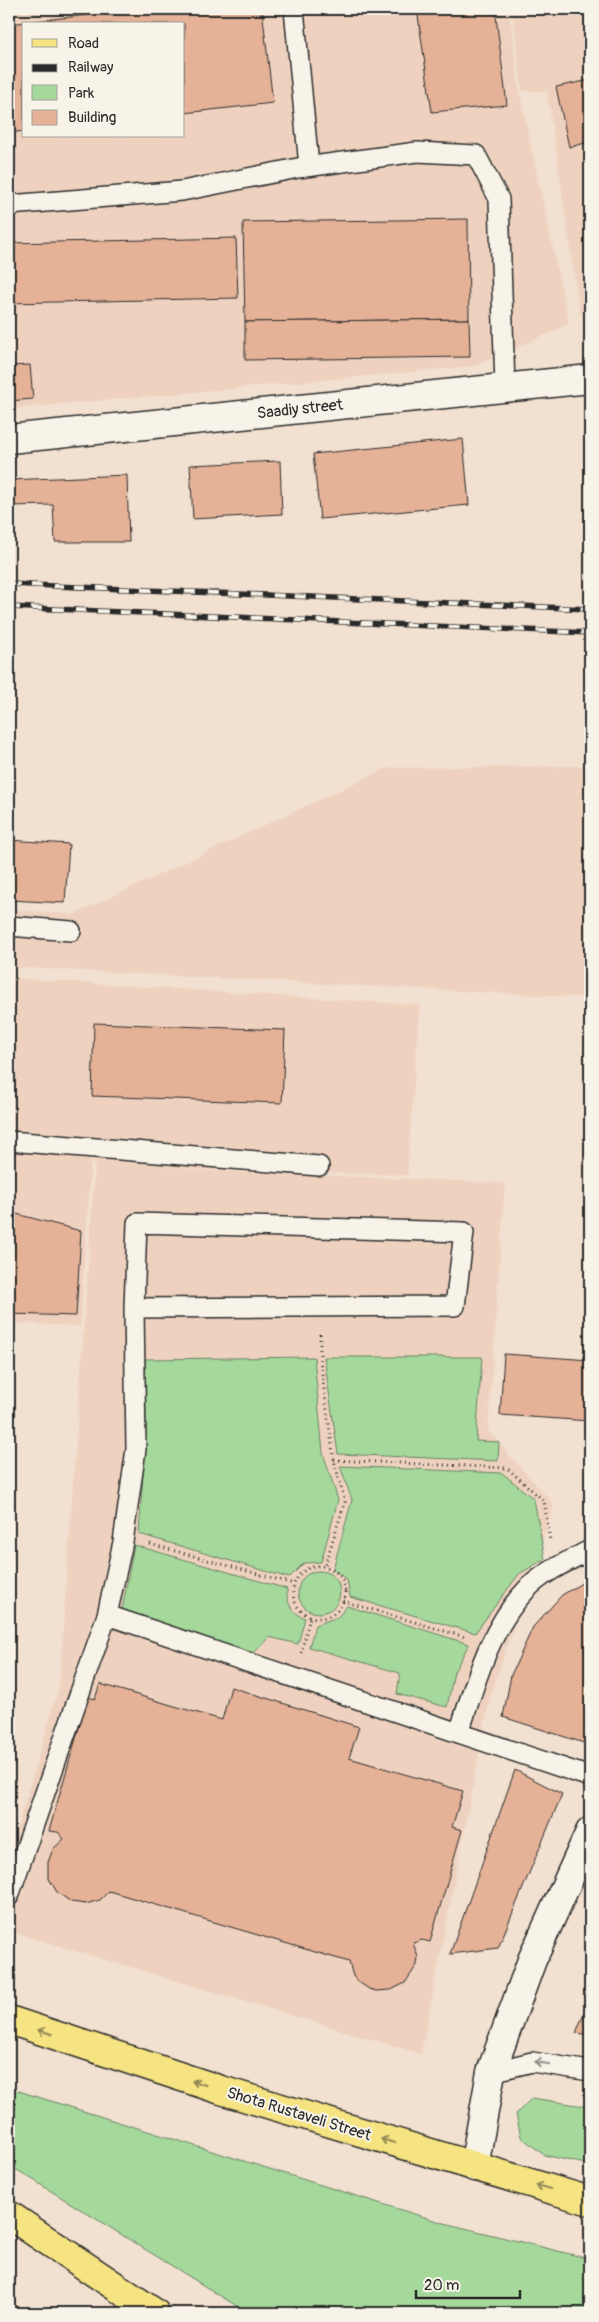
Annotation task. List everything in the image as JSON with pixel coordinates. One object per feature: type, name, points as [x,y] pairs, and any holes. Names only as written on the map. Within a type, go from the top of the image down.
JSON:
[{"type":"main road","name":"Shota Rustaveli Street","points":[[9,2020],[221,2090],[590,2201]]},
{"type":"main road","points":[[9,2215],[155,2313]]},
{"type":"main road","points":[[9,2222],[125,2313]]},
{"type":"street","name":"Saadiy street","points":[[9,439],[590,379]]},
{"type":"street","points":[[474,2167],[491,2072],[532,1960],[590,1832]]},
{"type":"lane","points":[[294,9],[309,166]]},
{"type":"lane","points":[[9,205],[182,191],[309,166],[417,152],[476,155],[499,199],[505,387]]},
{"type":"lane","points":[[9,926],[71,930]]},
{"type":"lane","points":[[9,1141],[319,1166]]},
{"type":"lane","points":[[9,1896],[107,1615],[124,1537],[136,1449],[134,1308],[137,1223],[464,1232],[455,1306],[134,1308]]},
{"type":"lane","points":[[459,1733],[480,1668],[510,1610],[528,1588],[554,1569],[590,1550]]},
{"type":"lane","points":[[107,1615],[590,1777]]},
{"type":"lane","points":[[491,2072],[532,2062],[590,2071]]},
{"type":"path","points":[[320,1306],[320,1360],[334,1460],[345,1502],[324,1568]]},
{"type":"path","points":[[334,1460],[507,1468],[544,1500],[554,1569]]},
{"type":"path","points":[[124,1537],[294,1584]]},
{"type":"path","points":[[317,1566],[324,1568],[336,1573],[342,1581],[343,1601],[338,1610],[330,1616],[310,1617],[301,1612],[295,1604],[294,1584],[307,1569],[317,1566]]},
{"type":"path","points":[[343,1601],[491,1644]]},
{"type":"path","points":[[296,1678],[310,1617]]},
{"type":"shaded area","points":[[9,9],[509,9],[520,94],[569,324],[475,366],[9,409]]},
{"type":"shaded area","points":[[512,9],[590,9],[590,313],[580,314],[547,91],[522,91]]},
{"type":"shaded area","points":[[590,766],[590,998],[9,967],[9,909],[73,915],[387,768]]},
{"type":"shaded area","points":[[9,978],[420,1005],[407,1175],[163,1169],[505,1183],[488,1431],[554,1505],[490,1697],[421,2054],[9,1931],[9,1855],[59,1687],[95,1167],[91,1157],[80,1326],[9,1323]]},
{"type":"green space","points":[[314,1357],[323,1453],[338,1500],[321,1562],[304,1563],[289,1578],[139,1534],[146,1428],[145,1359]]},
{"type":"green space","points":[[324,1357],[482,1357],[476,1441],[499,1442],[498,1461],[338,1454]]},
{"type":"green space","points":[[340,1466],[502,1473],[534,1499],[545,1559],[519,1574],[475,1633],[350,1597],[347,1580],[333,1569],[352,1500]]},
{"type":"green space","points":[[134,1545],[287,1589],[291,1607],[305,1618],[298,1644],[269,1637],[254,1653],[121,1615]]},
{"type":"green space","points":[[319,1571],[334,1577],[340,1592],[334,1607],[319,1613],[304,1607],[298,1592],[304,1577]]},
{"type":"green space","points":[[347,1606],[469,1644],[454,1672],[447,1707],[397,1694],[400,1673],[309,1647],[315,1625],[338,1617]]},
{"type":"green space","points":[[9,2088],[440,2222],[590,2259],[590,2313],[248,2313],[9,2165]]},
{"type":"green space","points":[[532,2098],[590,2107],[590,2165],[544,2155],[521,2137],[516,2114]]},
{"type":"building","points":[[140,9],[262,9],[273,103],[185,113],[185,22],[26,22]]},
{"type":"building","points":[[417,9],[495,9],[507,105],[432,112]]},
{"type":"building","points":[[22,23],[22,131],[9,133],[9,24]]},
{"type":"building","points":[[590,80],[590,142],[569,147],[556,87]]},
{"type":"building","points":[[468,219],[469,319],[245,322],[243,222]]},
{"type":"building","points":[[236,238],[238,298],[9,303],[9,243]]},
{"type":"building","points":[[469,319],[470,357],[245,360],[245,322]]},
{"type":"building","points":[[30,365],[33,399],[9,401],[9,366]]},
{"type":"building","points":[[463,439],[469,505],[320,519],[313,454]]},
{"type":"building","points":[[280,461],[282,514],[193,519],[190,465]]},
{"type":"building","points":[[127,475],[129,542],[55,542],[53,505],[9,506],[9,480]]},
{"type":"building","points":[[9,840],[69,844],[65,903],[9,900]]},
{"type":"building","points":[[94,1023],[285,1030],[282,1103],[92,1096]]},
{"type":"building","points":[[9,1212],[81,1231],[76,1316],[9,1314]]},
{"type":"building","points":[[504,1354],[590,1360],[590,1421],[500,1415]]},
{"type":"building","points":[[590,1578],[590,1730],[587,1744],[503,1717],[511,1675],[533,1627],[562,1595]]},
{"type":"building","points":[[100,1684],[222,1720],[231,1687],[359,1727],[349,1758],[463,1791],[452,1827],[462,1830],[430,1942],[422,1940],[413,1943],[418,1957],[417,1965],[405,1983],[391,1990],[376,1991],[357,1981],[353,1976],[349,1962],[109,1891],[100,1900],[86,1904],[71,1902],[57,1892],[48,1877],[48,1862],[53,1849],[64,1839],[58,1832],[49,1831],[88,1697],[95,1699]]},
{"type":"building","points":[[515,1770],[562,1794],[498,1948],[450,1954]]},
{"type":"building","points":[[590,1998],[590,2035],[576,2033]]},
{"type":"railway","points":[[9,584],[590,609]]},
{"type":"railway","points":[[9,607],[590,633]]}]
